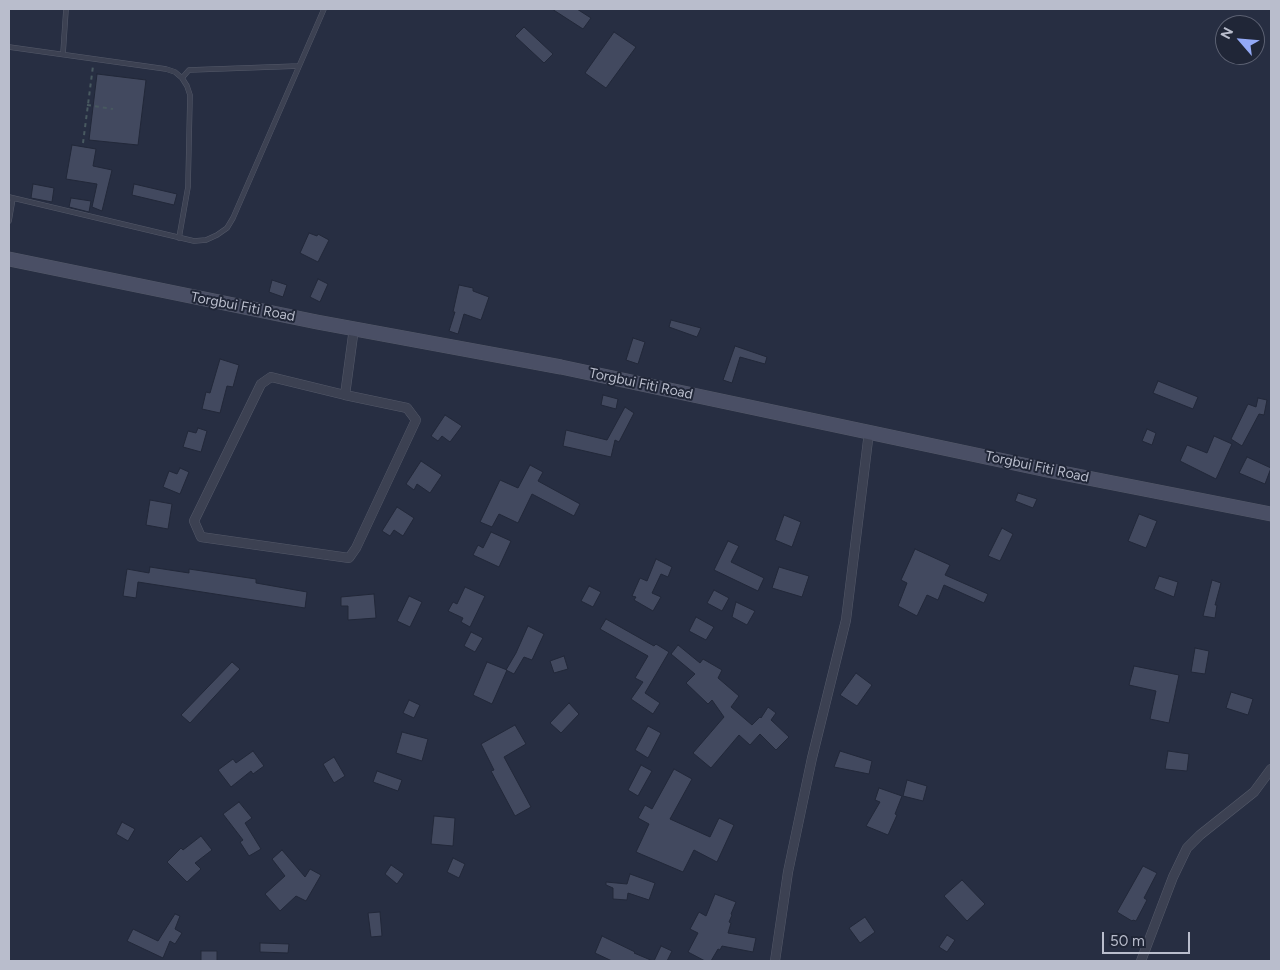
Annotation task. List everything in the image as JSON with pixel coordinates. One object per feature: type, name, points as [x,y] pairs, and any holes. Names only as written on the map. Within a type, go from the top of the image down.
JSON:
[{"type":"street","name":"Torgbui Fiti Road","points":[[9,259],[561,367],[1047,470],[1271,514]]},
{"type":"street","points":[[345,395],[354,328]]},
{"type":"street","points":[[271,377],[345,395],[407,408],[416,420],[356,548],[349,558],[201,537],[194,520],[261,384],[271,377]]},
{"type":"street","points":[[775,961],[788,872],[812,758],[846,620],[869,432]]},
{"type":"street","points":[[1141,961],[1187,848],[1200,835],[1254,792],[1271,769]]},
{"type":"lane","points":[[63,54],[66,9]]},
{"type":"lane","points":[[9,221],[11,198],[194,241],[206,240],[217,235],[227,228],[233,218],[324,9]]},
{"type":"lane","points":[[9,47],[166,69],[175,72],[182,78],[190,95],[188,188],[179,238]]},
{"type":"lane","points":[[182,78],[188,70],[299,66]]},
{"type":"path","points":[[83,143],[94,59]]},
{"type":"path","points":[[88,105],[113,109]]},
{"type":"building","points":[[552,9],[577,9],[591,18],[583,29]]},
{"type":"building","points":[[524,27],[553,54],[544,63],[515,36]]},
{"type":"building","points":[[614,32],[636,47],[606,88],[585,73]]},
{"type":"building","points":[[97,74],[146,80],[138,145],[89,140]]},
{"type":"building","points":[[72,145],[96,149],[93,166],[112,170],[102,211],[92,207],[97,184],[66,179]]},
{"type":"building","points":[[33,184],[54,188],[52,202],[31,198]]},
{"type":"building","points":[[134,184],[177,194],[174,205],[132,195]]},
{"type":"building","points":[[71,198],[91,201],[89,212],[69,207]]},
{"type":"building","points":[[309,233],[317,236],[318,234],[329,240],[318,262],[300,253]]},
{"type":"building","points":[[318,279],[328,284],[320,302],[310,297]]},
{"type":"building","points":[[272,280],[287,285],[283,297],[269,292]]},
{"type":"building","points":[[459,285],[473,288],[473,291],[489,297],[481,320],[464,314],[458,334],[449,331],[455,312],[453,312]]},
{"type":"building","points":[[671,320],[701,328],[697,337],[669,327]]},
{"type":"building","points":[[633,338],[645,342],[638,364],[626,360]]},
{"type":"building","points":[[735,346],[767,357],[765,364],[740,357],[732,383],[723,380]]},
{"type":"building","points":[[220,359],[239,365],[233,387],[227,386],[220,413],[202,409],[206,392],[210,393]]},
{"type":"building","points":[[1158,381],[1198,397],[1193,409],[1153,393]]},
{"type":"building","points":[[603,395],[618,399],[616,409],[601,405]]},
{"type":"building","points":[[1258,398],[1267,400],[1264,415],[1259,414],[1242,446],[1231,439],[1248,404],[1256,407]]},
{"type":"building","points":[[625,407],[634,413],[619,442],[615,440],[611,457],[563,446],[566,430],[607,440]]},
{"type":"building","points":[[445,415],[462,426],[450,442],[442,436],[438,441],[431,436]]},
{"type":"building","points":[[198,428],[207,431],[201,452],[183,447],[188,431],[196,433]]},
{"type":"building","points":[[1147,429],[1156,433],[1152,445],[1142,441]]},
{"type":"building","points":[[1214,436],[1232,444],[1216,479],[1180,461],[1187,445],[1207,453]]},
{"type":"building","points":[[1247,457],[1271,468],[1265,484],[1239,473]]},
{"type":"building","points":[[421,461],[442,475],[430,493],[417,484],[414,490],[406,484]]},
{"type":"building","points":[[530,465],[543,472],[538,481],[580,504],[574,516],[532,494],[518,523],[499,514],[492,527],[480,522],[500,480],[518,488]]},
{"type":"building","points":[[180,468],[189,472],[180,494],[163,487],[169,471],[177,474]]},
{"type":"building","points":[[1018,493],[1037,499],[1033,508],[1015,501]]},
{"type":"building","points":[[150,500],[172,504],[168,529],[146,525]]},
{"type":"building","points":[[397,507],[414,518],[403,536],[394,530],[390,536],[382,531]]},
{"type":"building","points":[[1139,514],[1157,521],[1146,548],[1128,541]]},
{"type":"building","points":[[784,515],[801,522],[792,547],[775,540]]},
{"type":"building","points":[[1002,528],[1013,534],[1000,561],[988,556]]},
{"type":"building","points":[[491,532],[511,541],[499,567],[473,555],[478,545],[483,548]]},
{"type":"building","points":[[728,541],[739,546],[731,562],[764,578],[758,591],[714,570]]},
{"type":"building","points":[[915,549],[950,565],[945,575],[988,594],[984,603],[944,585],[938,600],[927,595],[917,616],[898,606],[907,583],[901,580]]},
{"type":"building","points":[[656,559],[672,567],[668,577],[661,574],[652,593],[661,597],[653,611],[634,600],[636,597],[632,596],[640,578],[647,581]]},
{"type":"building","points":[[150,567],[189,573],[189,569],[256,579],[256,583],[307,592],[305,608],[138,582],[136,598],[123,596],[127,569],[149,573]]},
{"type":"building","points":[[779,567],[809,576],[802,597],[772,588]]},
{"type":"building","points":[[1159,576],[1178,582],[1174,597],[1154,589]]},
{"type":"building","points":[[1212,580],[1221,583],[1215,605],[1217,605],[1215,618],[1203,616]]},
{"type":"building","points":[[589,586],[601,592],[593,607],[581,601]]},
{"type":"building","points":[[465,587],[485,596],[470,627],[461,622],[463,618],[448,611],[453,602],[457,604]]},
{"type":"building","points":[[714,590],[729,598],[722,611],[707,603]]},
{"type":"building","points":[[374,594],[376,618],[348,620],[348,606],[341,606],[341,597]]},
{"type":"building","points":[[409,596],[422,602],[410,627],[397,621]]},
{"type":"building","points":[[736,602],[755,611],[747,625],[732,617]]},
{"type":"building","points":[[696,617],[714,627],[706,640],[689,631]]},
{"type":"building","points":[[606,619],[654,646],[656,644],[669,652],[645,693],[660,703],[653,714],[631,699],[643,682],[635,678],[648,656],[600,629]]},
{"type":"building","points":[[528,626],[544,634],[532,660],[524,657],[514,674],[506,670]]},
{"type":"building","points":[[471,632],[483,638],[475,652],[464,646]]},
{"type":"building","points":[[678,645],[700,663],[703,659],[722,670],[718,678],[739,696],[731,707],[752,725],[761,718],[768,707],[776,713],[771,720],[789,737],[776,750],[760,734],[750,745],[739,735],[711,768],[693,753],[724,717],[712,700],[708,704],[686,683],[695,674],[671,654]]},
{"type":"building","points":[[1195,648],[1209,651],[1205,674],[1191,672]]},
{"type":"building","points":[[564,656],[568,669],[554,673],[550,661]]},
{"type":"building","points":[[232,662],[240,669],[190,723],[181,715]]},
{"type":"building","points":[[487,662],[507,670],[492,704],[473,695]]},
{"type":"building","points":[[1134,666],[1179,675],[1169,723],[1150,719],[1156,691],[1129,685]]},
{"type":"building","points":[[856,673],[872,685],[857,706],[840,695]]},
{"type":"building","points":[[1231,692],[1253,699],[1248,715],[1226,708]]},
{"type":"building","points":[[409,700],[420,705],[414,718],[403,713]]},
{"type":"building","points":[[569,703],[579,714],[561,733],[550,723]]},
{"type":"building","points":[[515,725],[526,744],[504,757],[531,807],[515,816],[491,771],[494,770],[481,744]]},
{"type":"building","points":[[648,726],[661,733],[648,758],[635,750]]},
{"type":"building","points":[[402,732],[428,739],[422,761],[396,753]]},
{"type":"building","points":[[253,751],[264,766],[253,774],[251,771],[231,787],[218,770],[233,759],[236,763]]},
{"type":"building","points":[[840,751],[872,761],[869,774],[834,767]]},
{"type":"building","points":[[1168,751],[1189,754],[1187,771],[1165,769]]},
{"type":"building","points":[[334,757],[345,776],[334,783],[323,764]]},
{"type":"building","points":[[641,765],[652,771],[638,796],[628,790]]},
{"type":"building","points":[[674,769],[692,779],[670,819],[710,837],[719,818],[734,825],[717,862],[694,850],[683,872],[636,852],[649,824],[638,818],[645,805],[652,809]]},
{"type":"building","points":[[377,771],[402,780],[398,791],[373,782]]},
{"type":"building","points":[[907,780],[927,786],[923,801],[903,796]]},
{"type":"building","points":[[879,788],[902,796],[895,814],[897,815],[888,835],[866,826],[880,802],[875,800]]},
{"type":"building","points":[[239,802],[252,818],[245,823],[261,849],[249,856],[240,842],[243,840],[223,814]]},
{"type":"building","points":[[434,816],[455,818],[453,846],[431,844]]},
{"type":"building","points":[[122,822],[135,829],[128,841],[116,834]]},
{"type":"building","points":[[201,836],[212,850],[195,863],[201,869],[187,882],[167,862],[181,848],[183,850]]},
{"type":"building","points":[[282,850],[305,877],[310,869],[321,875],[306,901],[296,896],[280,911],[265,894],[285,876],[272,859]]},
{"type":"building","points":[[453,858],[465,864],[459,878],[447,872]]},
{"type":"building","points":[[391,865],[404,874],[397,884],[385,874]]},
{"type":"building","points":[[1143,866],[1157,873],[1144,898],[1147,900],[1136,921],[1132,921],[1117,912]]},
{"type":"building","points":[[630,874],[655,883],[649,900],[628,893],[627,900],[613,899],[613,888],[606,885],[606,882],[627,884]]},
{"type":"building","points":[[962,880],[985,904],[967,921],[944,896]]},
{"type":"building","points":[[715,894],[736,902],[731,914],[728,933],[756,938],[753,952],[722,946],[711,961],[705,961],[688,952],[698,933],[690,929],[699,912],[706,916]]},
{"type":"building","points":[[380,912],[382,936],[371,937],[368,913]]},
{"type":"building","points":[[175,914],[180,916],[175,929],[182,933],[175,944],[170,941],[163,958],[127,941],[133,929],[158,941]]},
{"type":"building","points":[[865,917],[875,932],[860,943],[849,928]]},
{"type":"building","points":[[947,935],[955,940],[947,952],[939,947]]},
{"type":"building","points":[[602,936],[653,961],[612,961],[595,953]]},
{"type":"building","points":[[260,943],[289,944],[288,953],[260,952]]},
{"type":"building","points":[[661,946],[672,951],[667,961],[654,961]]},
{"type":"building","points":[[201,951],[217,951],[217,961],[201,961]]}]
